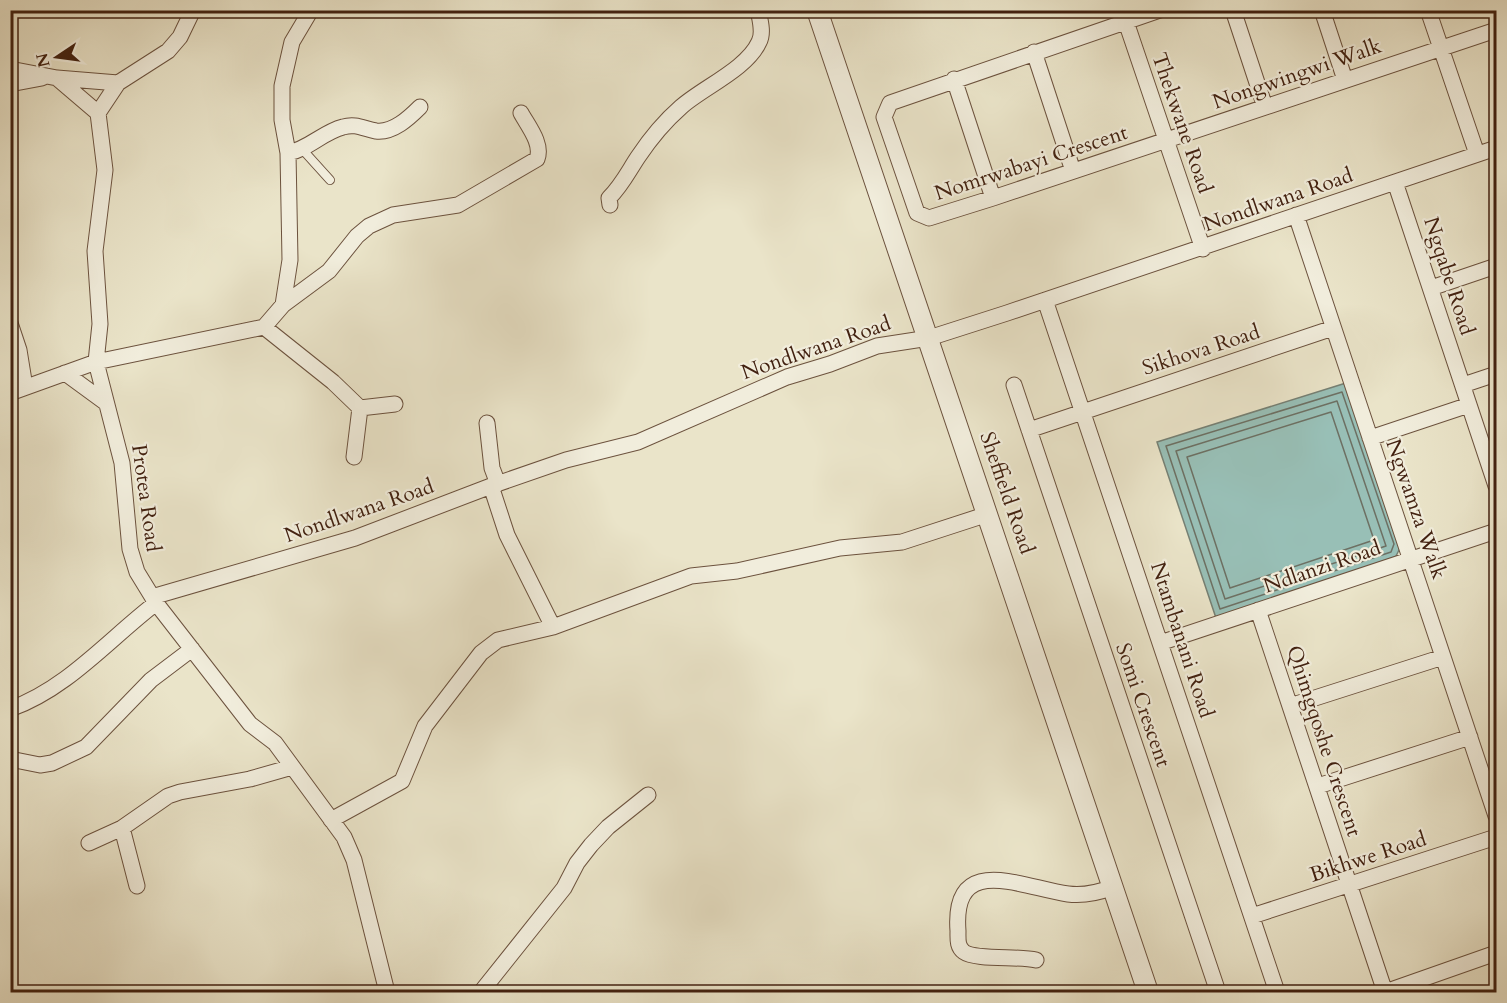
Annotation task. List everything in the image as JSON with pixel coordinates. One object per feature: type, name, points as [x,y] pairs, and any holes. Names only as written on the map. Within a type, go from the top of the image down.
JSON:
[{"type":"street","points":[[10,84],[53,77],[98,113],[118,83],[168,51],[180,38],[193,10]]},
{"type":"street","points":[[283,304],[290,261],[295,151],[282,120],[282,86],[292,42],[311,10]]},
{"type":"street","points":[[610,204],[609,198],[623,184],[638,158],[660,128],[702,90],[737,67],[759,44],[761,27],[758,10]]},
{"type":"street","name":"Sheffield Road","points":[[817,10],[1148,993]]},
{"type":"street","name":"Nomrwabayi Crescent","points":[[1160,10],[1124,16],[1034,52],[896,99],[887,106],[884,117],[920,216],[929,218],[1166,141]]},
{"type":"street","points":[[1233,10],[1265,107]]},
{"type":"street","points":[[1322,10],[1345,80]]},
{"type":"street","points":[[1428,10],[1477,154]]},
{"type":"street","name":"Thekwane Road","points":[[1124,16],[1203,249]]},
{"type":"street","name":"Nongwingwi Walk","points":[[1166,141],[1497,30]]},
{"type":"street","points":[[1034,52],[1073,171]]},
{"type":"street","points":[[10,69],[53,77],[118,83]]},
{"type":"street","points":[[954,79],[993,198]]},
{"type":"street","points":[[295,151],[344,126],[360,126],[376,131],[395,127],[420,107]]},
{"type":"street","name":"Protea Road","points":[[98,113],[105,170],[95,237],[100,324],[96,362],[122,463],[133,562],[154,600],[246,719],[275,743],[344,837],[354,860],[387,993]]},
{"type":"street","points":[[10,323],[19,350],[18,390],[96,362],[264,327],[283,304],[329,271],[357,236],[369,226],[401,213],[458,205],[537,159],[539,150],[537,142],[521,113]]},
{"type":"street","name":"Nondlwana Road","points":[[154,600],[355,538],[566,460],[656,435],[796,373],[830,364],[891,342],[929,338],[1203,249],[1296,215],[1497,148]]},
{"type":"street","name":"Ngqabe Road","points":[[1395,182],[1497,486]]},
{"type":"street","name":"Ngwamza Walk","points":[[1296,215],[1497,816]]},
{"type":"street","points":[[1431,288],[1497,267]]},
{"type":"street","name":"Ntambanani Road","points":[[1045,300],[1277,993]]},
{"type":"street","points":[[264,327],[333,382],[360,408]]},
{"type":"street","name":"Sikhova Road","points":[[1083,411],[1333,328]]},
{"type":"street","points":[[65,373],[106,403]]},
{"type":"street","points":[[1463,386],[1497,374]]},
{"type":"street","name":"Somi Crescent","points":[[1014,385],[1218,993]]},
{"type":"street","points":[[360,408],[394,404]]},
{"type":"street","points":[[1370,438],[1469,405]]},
{"type":"street","points":[[354,457],[360,408]]},
{"type":"street","points":[[1029,430],[1083,411]]},
{"type":"street","points":[[487,423],[494,485],[507,535],[553,627]]},
{"type":"street","points":[[332,820],[402,781],[424,726],[488,647],[498,640],[553,627],[691,576],[737,571],[840,549],[902,542],[988,514]]},
{"type":"street","name":"Ndlanzi Road","points":[[1160,643],[1497,531]]},
{"type":"street","points":[[10,709],[46,692],[154,600]]},
{"type":"street","name":"Qhimgqoshe Crescent","points":[[1258,610],[1385,992]]},
{"type":"street","points":[[10,759],[40,765],[52,763],[86,747],[151,680],[192,649]]},
{"type":"street","points":[[1290,706],[1443,657]]},
{"type":"street","points":[[1318,786],[1470,737]]},
{"type":"street","points":[[89,843],[122,828],[168,796],[250,779],[292,766]]},
{"type":"street","points":[[481,993],[564,888],[573,870],[591,845],[608,827],[648,795]]},
{"type":"street","points":[[122,828],[137,886]]},
{"type":"street","name":"Bikhwe Road","points":[[1252,916],[1497,837]]},
{"type":"street","points":[[1036,960],[1019,956],[974,956],[964,952],[959,946],[956,909],[961,895],[972,884],[992,880],[1071,895],[1100,892],[1113,887]]},
{"type":"street","points":[[1385,992],[1497,953]]},
{"type":"lane","points":[[295,151],[330,180]]},
{"type":"water","points":[[1346,383],[1401,546],[1395,558],[1216,618],[1157,442]]}]
